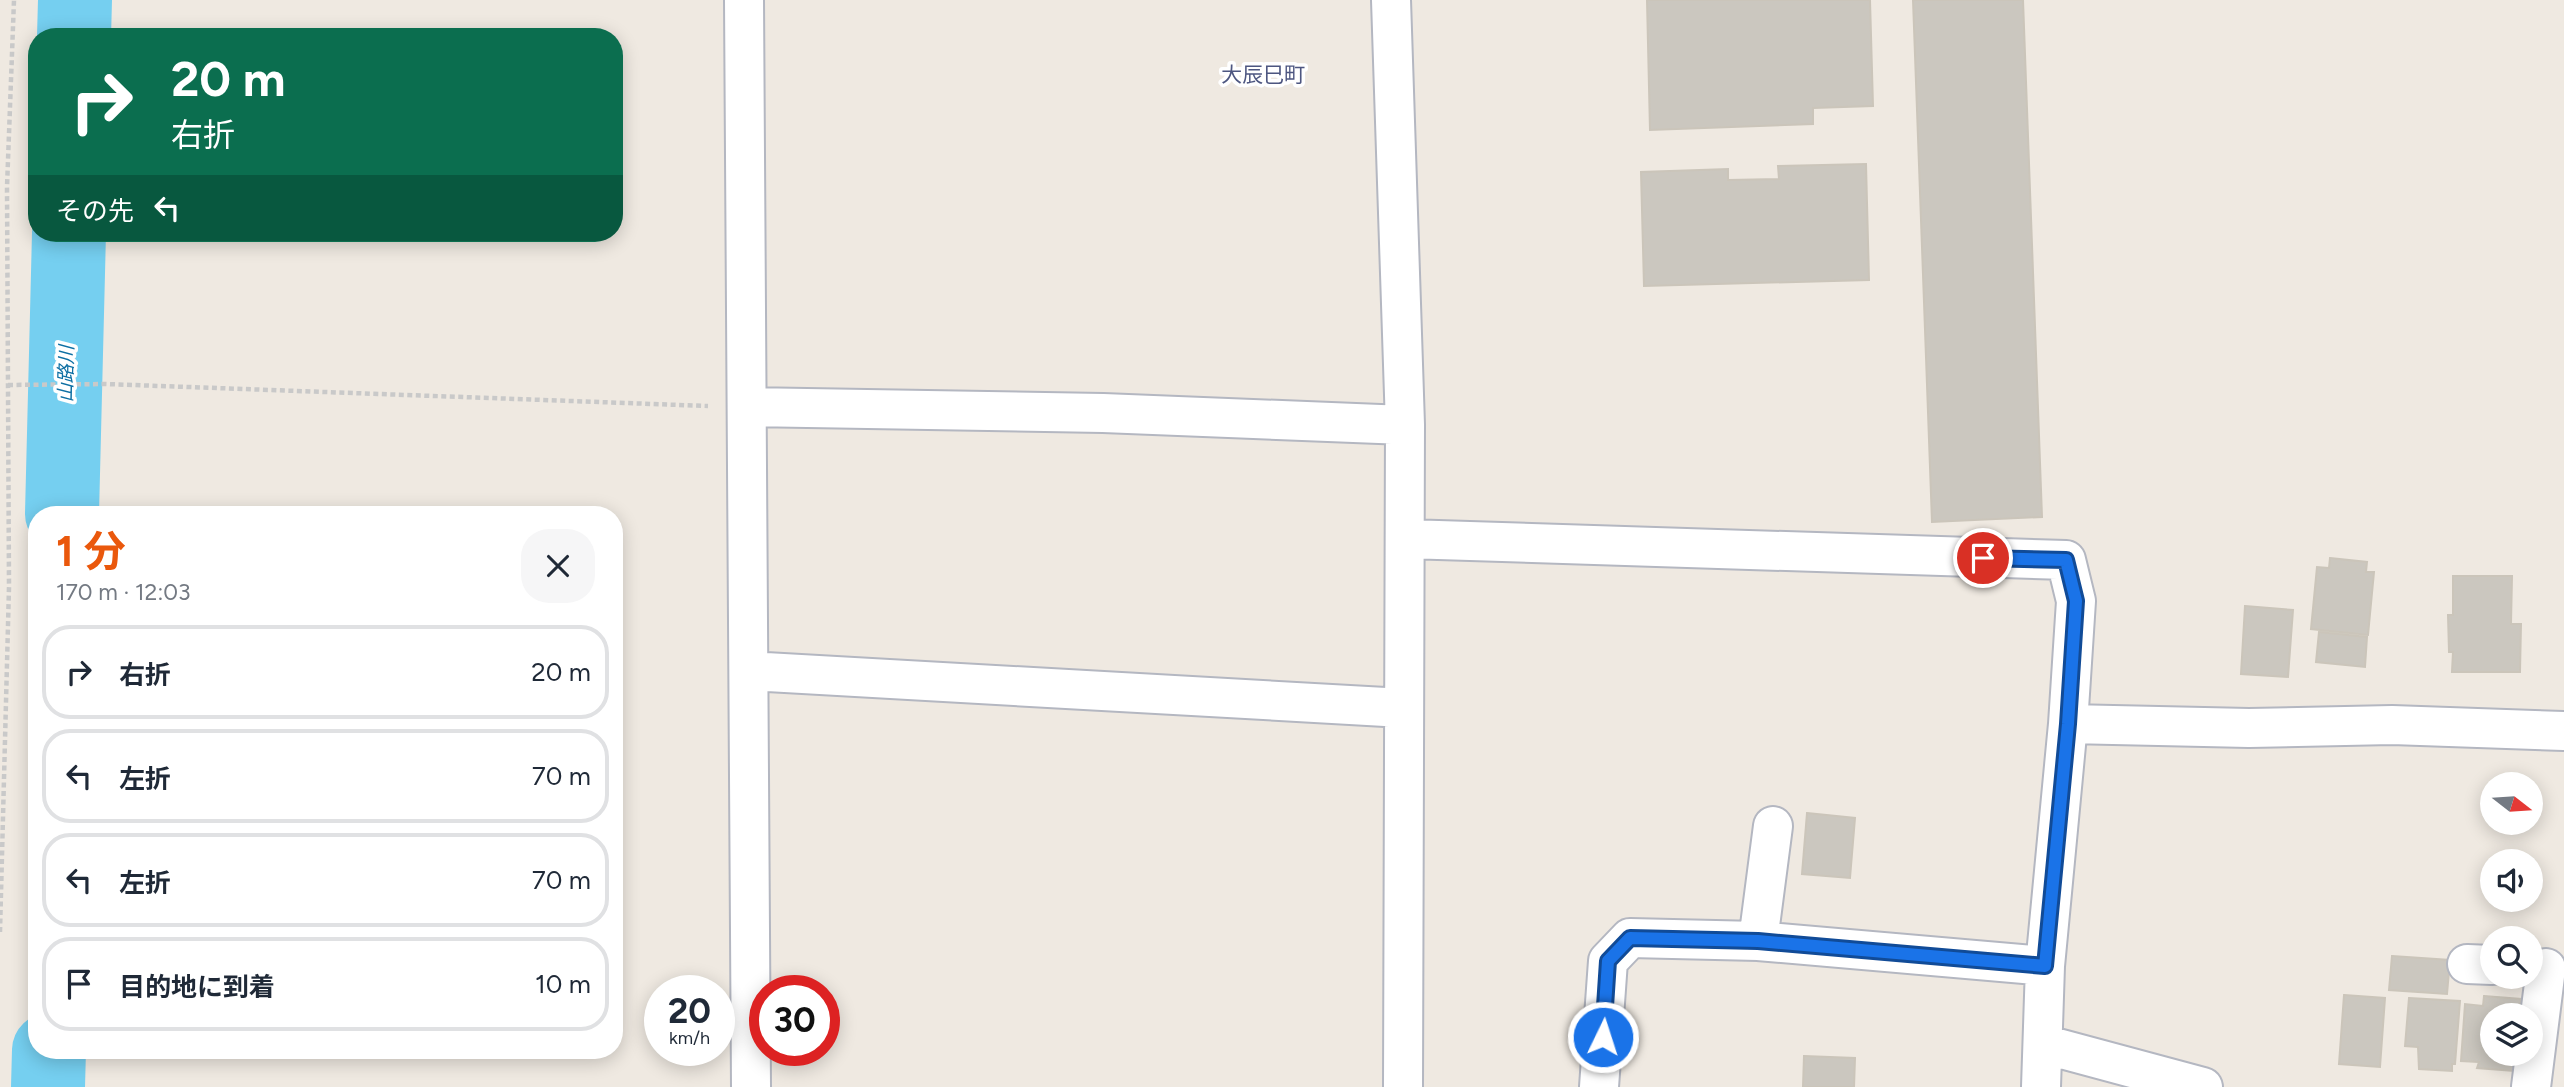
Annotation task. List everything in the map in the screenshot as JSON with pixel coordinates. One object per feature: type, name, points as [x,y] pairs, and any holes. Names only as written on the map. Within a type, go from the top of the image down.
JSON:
[{"type":"street","points":[[744,0],[751,1087]]},
{"type":"street","points":[[1391,0],[1405,425],[1403,1087]]},
{"type":"street","points":[[747,407],[1077,413],[1405,425]]},
{"type":"street","points":[[1406,539],[2066,560],[2076,601],[2068,724],[2045,966],[2041,1087]]},
{"type":"street","points":[[748,671],[1403,708]]},
{"type":"street","points":[[2068,724],[2249,728],[2392,725],[2564,731]]},
{"type":"street","points":[[1758,941],[1773,826]]},
{"type":"street","points":[[1599,1087],[1608,961],[1630,938],[1758,941],[2045,966]]},
{"type":"street","points":[[2530,1087],[2547,968]]},
{"type":"street","points":[[2043,1044],[2203,1087]]},
{"type":"path","points":[[0,932],[9,587],[7,187],[14,0]]},
{"type":"path","points":[[8,385],[106,384],[747,407]]},
{"type":"building","points":[[1647,0],[1870,0],[1873,106],[1813,108],[1813,124],[1650,130]]},
{"type":"building","points":[[1913,0],[2023,0],[2042,517],[1932,522]]},
{"type":"building","points":[[1866,164],[1869,280],[1644,286],[1641,172],[1728,169],[1728,180],[1779,179],[1778,166]]},
{"type":"building","points":[[2330,558],[2367,562],[2366,572],[2374,572],[2368,635],[2311,629],[2317,567],[2329,568]]},
{"type":"building","points":[[2453,576],[2512,576],[2511,624],[2521,624],[2520,672],[2452,672],[2453,652],[2449,652],[2448,615],[2453,615]]},
{"type":"building","points":[[2245,606],[2293,610],[2288,677],[2241,674]]},
{"type":"building","points":[[2319,632],[2367,637],[2365,667],[2316,662]]},
{"type":"building","points":[[1807,813],[1855,818],[1850,878],[1802,874]]},
{"type":"building","points":[[2392,956],[2450,960],[2447,994],[2389,990]]},
{"type":"building","points":[[2344,995],[2385,998],[2380,1067],[2339,1064]]},
{"type":"building","points":[[2484,996],[2521,999],[2520,1003],[2483,1003]]},
{"type":"building","points":[[2409,998],[2460,1001],[2455,1064],[2452,1064],[2452,1071],[2419,1069],[2418,1047],[2405,1046]]},
{"type":"building","points":[[2465,1004],[2480,1006],[2480,1066],[2515,1066],[2514,1071],[2477,1068],[2479,1062],[2461,1061]]},
{"type":"building","points":[[1804,1056],[1855,1058],[1854,1087],[1803,1087]]},
{"type":"waterway","name":"山路川","points":[[74,28],[75,0]]},
{"type":"waterway","name":"山路川","points":[[62,506],[69,242]]},
{"type":"waterway","name":"山路川","points":[[48,1087],[49,1059]]},
{"type":"district","name":"大辰巳町","points":[[1263,74]]},
{"type":"route","points":[[1603,1037],[1608,961],[1630,938],[1758,941],[2045,966],[2068,724],[2076,601],[2066,560],[1983,558]]}]
